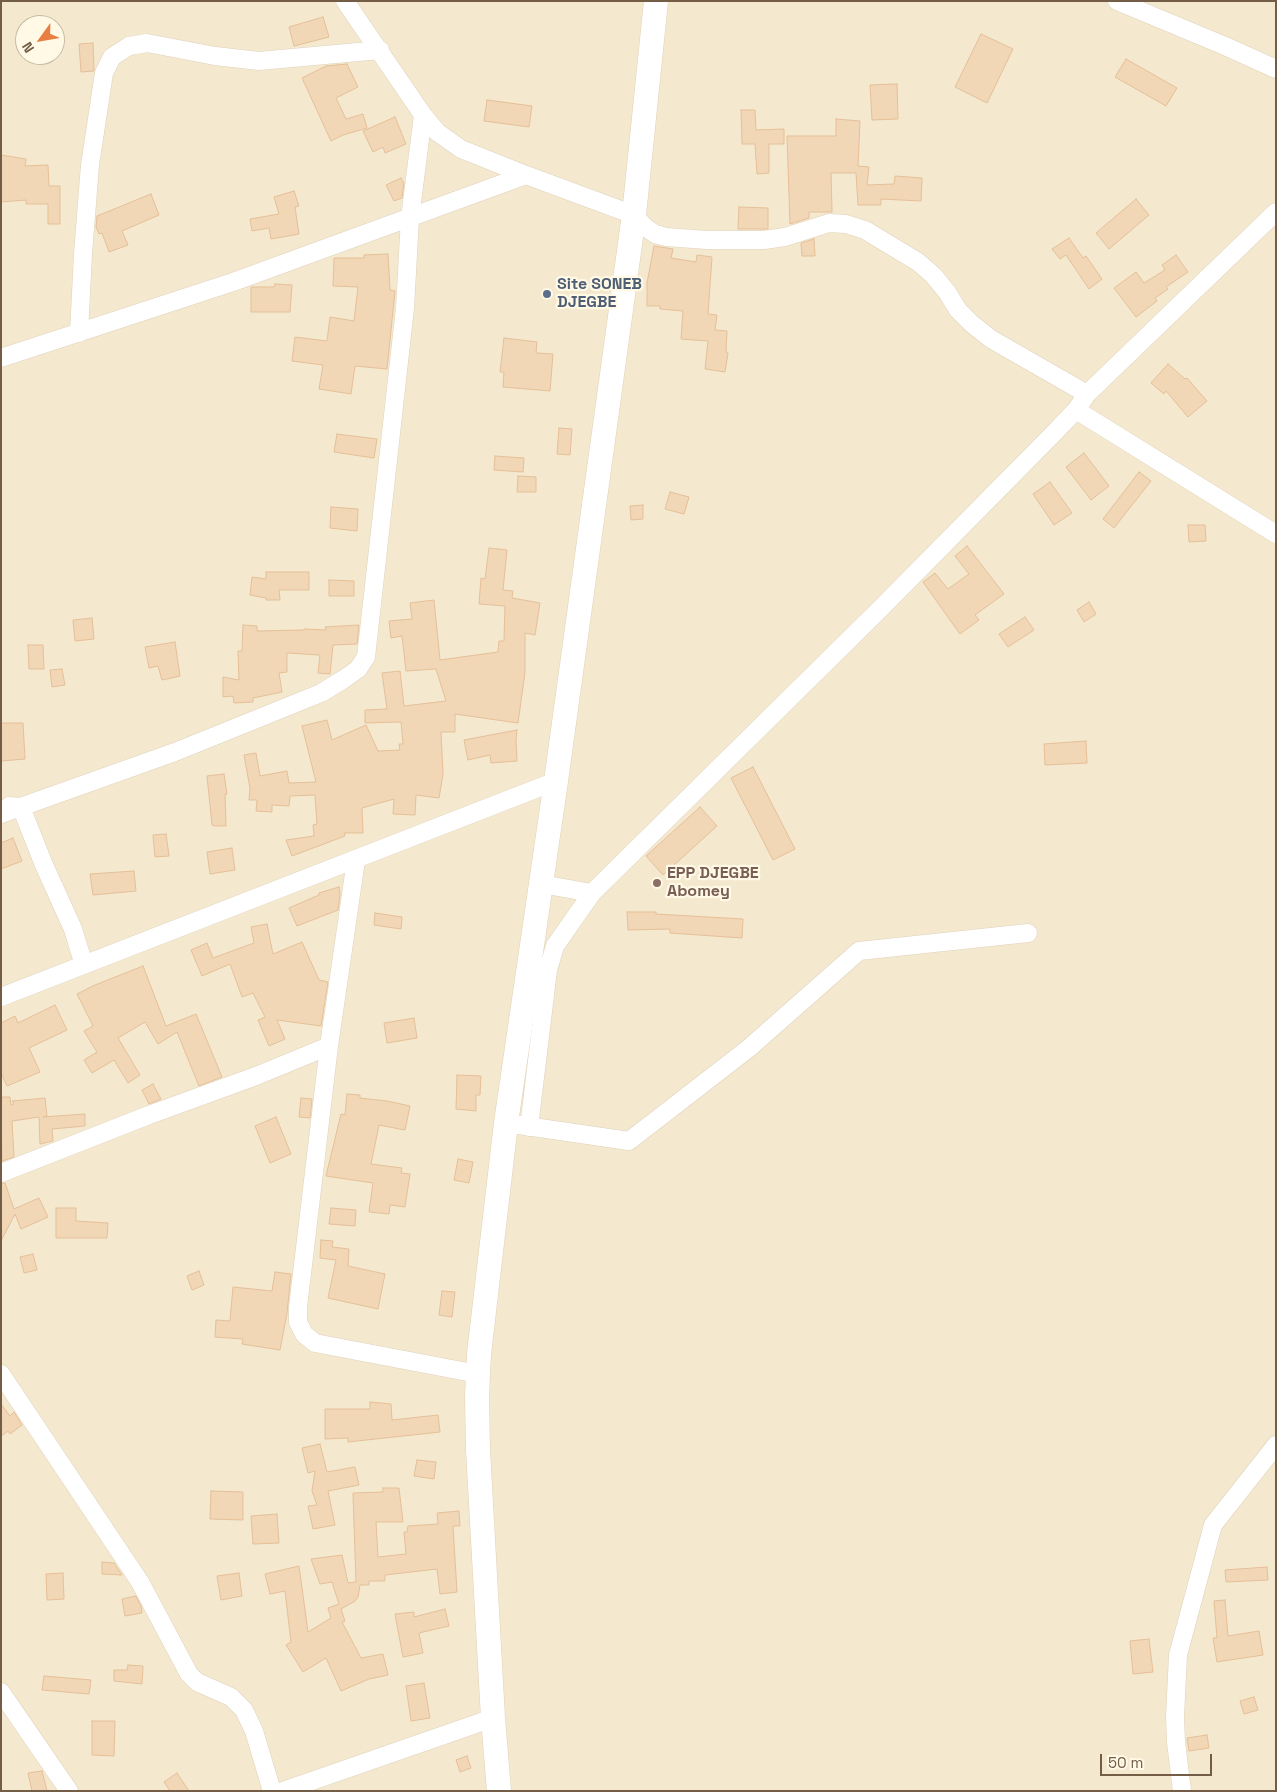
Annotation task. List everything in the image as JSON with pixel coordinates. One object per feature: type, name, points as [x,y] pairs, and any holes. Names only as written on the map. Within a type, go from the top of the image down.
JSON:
[{"type":"street","points":[[345,1],[437,132],[461,149],[634,215],[645,227],[655,234],[666,238],[764,240],[785,237],[828,223],[846,224],[865,230],[918,262],[948,292],[958,310],[991,339],[1087,394]]},
{"type":"street","points":[[499,1791],[493,1718],[478,1450],[476,1397],[478,1374],[506,1123],[556,781],[634,215],[656,1]]},
{"type":"street","points":[[1117,1],[1276,69]]},
{"type":"street","points":[[79,333],[90,165],[104,73],[112,57],[129,46],[147,43],[215,56],[259,61],[380,50]]},
{"type":"street","points":[[1,814],[175,752],[321,693],[358,669],[366,657],[405,308],[410,218],[424,115]]},
{"type":"street","points":[[1,358],[224,285],[526,175]]},
{"type":"street","points":[[529,1127],[548,970],[556,946],[592,893],[880,609],[1076,410],[1087,394],[1276,212]]},
{"type":"street","points":[[1076,410],[1276,534]]},
{"type":"street","points":[[1,997],[556,781]]},
{"type":"street","points":[[1,805],[21,807]]},
{"type":"street","points":[[21,807],[44,865],[73,929],[84,965]]},
{"type":"street","points":[[356,860],[329,1046],[298,1306],[298,1322],[304,1334],[315,1343],[478,1374]]},
{"type":"street","points":[[541,884],[592,893]]},
{"type":"street","points":[[506,1123],[629,1141],[749,1048],[860,951],[1028,934]]},
{"type":"street","points":[[1,1173],[149,1115],[256,1076],[329,1046]]},
{"type":"street","points":[[1,1374],[140,1582],[189,1674],[197,1682],[231,1696],[244,1710],[254,1731],[272,1791]]},
{"type":"street","points":[[1182,1791],[1175,1718],[1178,1655],[1213,1525],[1276,1444]]},
{"type":"street","points":[[1,1692],[69,1791]]},
{"type":"street","points":[[283,1791],[319,1785],[493,1718]]},
{"type":"shaded area","points":[[1,1],[1276,1],[1276,1791],[1,1791]]},
{"type":"building","points":[[323,17],[329,37],[294,46],[289,27]]},
{"type":"building","points":[[981,34],[1013,49],[987,103],[955,87]]},
{"type":"building","points":[[93,43],[94,71],[81,72],[79,44]]},
{"type":"building","points":[[1126,59],[1177,88],[1166,106],[1115,77]]},
{"type":"building","points":[[347,64],[358,87],[336,98],[346,119],[363,114],[367,128],[343,135],[331,141],[302,78],[326,66]]},
{"type":"building","points":[[897,84],[898,119],[872,120],[870,85]]},
{"type":"building","points":[[487,100],[532,106],[529,127],[484,121]]},
{"type":"building","points":[[741,110],[755,110],[756,130],[784,129],[784,144],[769,144],[769,173],[757,174],[755,144],[742,144]]},
{"type":"building","points":[[395,117],[406,144],[385,153],[383,147],[373,152],[363,131]]},
{"type":"building","points":[[836,119],[860,121],[858,166],[869,167],[867,185],[894,184],[895,176],[922,178],[921,201],[881,199],[881,205],[858,205],[856,173],[831,173],[832,212],[809,212],[809,218],[790,224],[787,136],[836,136]]},
{"type":"building","points":[[1,155],[26,159],[25,166],[48,165],[49,186],[60,186],[60,224],[48,224],[48,204],[26,204],[26,200],[1,202]]},
{"type":"building","points":[[401,178],[404,183],[402,198],[394,201],[386,185]]},
{"type":"building","points":[[294,191],[299,206],[295,207],[299,234],[271,239],[269,228],[252,231],[250,219],[279,214],[274,197]]},
{"type":"building","points":[[151,194],[159,215],[122,231],[128,245],[109,252],[102,233],[99,234],[96,227],[97,216]]},
{"type":"building","points":[[1136,199],[1149,215],[1109,249],[1096,233]]},
{"type":"building","points":[[739,207],[768,208],[768,229],[738,229]]},
{"type":"building","points":[[1069,238],[1083,258],[1086,256],[1102,279],[1089,289],[1066,255],[1060,259],[1052,249]]},
{"type":"building","points":[[814,239],[815,256],[802,256],[801,243]]},
{"type":"building","points":[[654,246],[673,249],[671,258],[696,262],[697,255],[712,257],[708,314],[717,315],[715,330],[727,331],[726,352],[728,353],[725,372],[705,369],[708,341],[681,339],[683,311],[660,309],[660,306],[647,306],[647,283]]},
{"type":"building","points":[[388,254],[390,290],[395,291],[387,369],[355,366],[351,394],[319,389],[323,365],[292,361],[295,337],[327,341],[330,317],[354,321],[358,287],[333,286],[334,258],[364,258],[364,255]]},
{"type":"building","points":[[1176,255],[1188,272],[1166,287],[1168,289],[1155,298],[1157,301],[1136,317],[1114,288],[1136,272],[1144,283],[1165,270],[1162,265]]},
{"type":"building","points":[[275,284],[292,285],[290,312],[251,312],[251,287],[274,287]]},
{"type":"building","points":[[504,338],[537,342],[536,353],[553,354],[550,391],[503,387],[504,372],[500,372]]},
{"type":"building","points":[[1168,364],[1185,379],[1187,378],[1207,401],[1188,417],[1166,391],[1164,394],[1151,383]]},
{"type":"building","points":[[559,428],[572,429],[570,455],[557,454]]},
{"type":"building","points":[[337,434],[377,439],[374,458],[334,452]]},
{"type":"building","points":[[1084,453],[1109,486],[1091,500],[1066,467]]},
{"type":"building","points":[[495,456],[524,458],[523,472],[494,470]]},
{"type":"building","points":[[1139,472],[1151,481],[1114,528],[1103,519]]},
{"type":"building","points":[[518,476],[536,477],[536,492],[517,492]]},
{"type":"building","points":[[1050,482],[1072,513],[1054,525],[1033,494]]},
{"type":"building","points":[[670,492],[689,497],[684,514],[665,509]]},
{"type":"building","points":[[643,505],[643,519],[631,520],[630,506]]},
{"type":"building","points":[[331,507],[358,509],[357,531],[330,528]]},
{"type":"building","points":[[1188,525],[1205,525],[1206,541],[1189,542]]},
{"type":"building","points":[[967,546],[1004,594],[975,615],[979,620],[960,634],[923,582],[935,573],[948,589],[969,574],[955,556]]},
{"type":"building","points":[[489,548],[507,550],[503,590],[513,591],[512,598],[540,603],[535,635],[525,633],[525,672],[518,723],[455,714],[455,732],[441,732],[443,774],[439,798],[416,795],[415,815],[393,814],[394,799],[362,808],[363,833],[344,833],[345,836],[292,856],[286,840],[314,836],[313,825],[317,824],[315,795],[290,796],[289,806],[272,805],[272,812],[256,811],[257,800],[249,800],[250,788],[244,755],[256,753],[260,776],[287,771],[289,783],[316,782],[302,726],[327,720],[332,740],[366,725],[378,751],[400,750],[399,744],[403,744],[401,722],[365,723],[365,710],[387,709],[382,673],[400,671],[404,706],[446,701],[436,669],[406,671],[402,636],[391,638],[389,621],[412,619],[410,603],[434,600],[440,660],[498,652],[499,641],[504,641],[505,606],[479,604],[481,578],[485,579]]},
{"type":"building","points":[[266,572],[309,572],[309,590],[279,590],[280,600],[266,600],[266,598],[250,595],[252,577],[266,579]]},
{"type":"building","points":[[329,580],[354,581],[354,596],[329,596]]},
{"type":"building","points":[[1089,602],[1096,614],[1084,622],[1077,610]]},
{"type":"building","points":[[1025,617],[1034,630],[1008,647],[999,634]]},
{"type":"building","points":[[92,618],[94,639],[75,641],[73,620]]},
{"type":"building","points":[[243,625],[257,626],[257,631],[326,630],[325,627],[359,625],[357,644],[333,645],[330,674],[318,673],[320,655],[287,653],[287,672],[279,673],[282,692],[253,698],[253,702],[234,703],[233,696],[223,697],[223,677],[239,680],[238,651],[242,651]]},
{"type":"building","points":[[175,642],[180,676],[162,680],[158,666],[149,668],[145,647]]},
{"type":"building","points":[[28,645],[43,645],[44,669],[29,669]]},
{"type":"building","points":[[62,669],[65,685],[52,687],[50,670]]},
{"type":"building","points":[[1,723],[23,723],[25,759],[1,761]]},
{"type":"building","points":[[517,730],[517,761],[491,763],[490,755],[468,760],[464,740]]},
{"type":"building","points":[[1086,741],[1087,763],[1045,765],[1044,744]]},
{"type":"building","points":[[753,767],[795,849],[773,860],[731,778]]},
{"type":"building","points":[[224,774],[227,794],[225,794],[226,826],[215,826],[212,825],[207,776]]},
{"type":"building","points":[[700,807],[717,826],[663,875],[646,856]]},
{"type":"building","points":[[166,834],[169,856],[155,857],[153,835]]},
{"type":"building","points":[[13,838],[22,861],[1,869],[1,843]]},
{"type":"building","points":[[232,848],[235,870],[210,874],[207,852]]},
{"type":"building","points":[[134,871],[136,891],[93,895],[90,874]]},
{"type":"building","points":[[339,887],[338,910],[297,926],[289,908],[319,895],[319,893]]},
{"type":"building","points":[[627,912],[656,912],[656,914],[743,919],[742,938],[670,933],[670,929],[628,930]]},
{"type":"building","points":[[375,913],[402,917],[401,929],[374,925]]},
{"type":"building","points":[[267,924],[273,954],[302,942],[319,980],[328,982],[321,1026],[277,1020],[285,1039],[269,1046],[258,1020],[265,1017],[253,993],[242,997],[230,964],[202,976],[191,950],[207,943],[213,958],[254,943],[251,927]]},
{"type":"building","points":[[143,966],[166,1026],[196,1014],[222,1077],[199,1086],[177,1032],[158,1044],[145,1022],[118,1038],[140,1075],[128,1083],[114,1060],[92,1073],[84,1060],[97,1052],[84,1031],[93,1026],[77,994]]},
{"type":"building","points":[[55,1005],[67,1030],[29,1048],[40,1072],[7,1086],[1,1073],[1,1023],[15,1016],[18,1023]]},
{"type":"building","points":[[414,1018],[417,1038],[387,1043],[384,1023]]},
{"type":"building","points":[[457,1075],[481,1076],[480,1095],[476,1095],[476,1111],[456,1109]]},
{"type":"building","points":[[153,1084],[161,1099],[149,1104],[142,1090]]},
{"type":"building","points":[[347,1094],[410,1106],[405,1130],[379,1125],[371,1164],[402,1168],[401,1173],[410,1174],[405,1207],[390,1205],[389,1214],[369,1212],[373,1183],[326,1176],[341,1114],[345,1115]]},
{"type":"building","points":[[1,1097],[10,1097],[11,1105],[14,1104],[12,1101],[45,1098],[47,1116],[43,1117],[85,1114],[85,1126],[52,1129],[53,1141],[40,1144],[39,1117],[12,1121],[14,1157],[2,1161]]},
{"type":"building","points":[[301,1098],[312,1099],[310,1118],[299,1117]]},
{"type":"building","points":[[276,1117],[291,1154],[270,1163],[255,1126]]},
{"type":"building","points":[[458,1159],[473,1162],[469,1183],[454,1180]]},
{"type":"building","points":[[1,1183],[5,1183],[14,1209],[39,1198],[48,1217],[21,1229],[15,1214],[1,1241]]},
{"type":"building","points":[[56,1208],[76,1208],[76,1221],[108,1223],[107,1238],[56,1238]]},
{"type":"building","points":[[331,1208],[356,1210],[355,1226],[329,1224]]},
{"type":"building","points":[[321,1240],[333,1241],[332,1247],[349,1249],[348,1266],[385,1274],[378,1309],[328,1298],[336,1260],[320,1258]]},
{"type":"building","points":[[33,1254],[37,1270],[24,1273],[20,1257]]},
{"type":"building","points":[[199,1271],[204,1285],[192,1290],[187,1276]]},
{"type":"building","points":[[275,1272],[291,1274],[287,1313],[280,1350],[242,1344],[243,1339],[215,1337],[216,1320],[230,1321],[233,1287],[272,1291]]},
{"type":"building","points":[[442,1291],[455,1292],[452,1317],[439,1315]]},
{"type":"building","points":[[370,1402],[391,1404],[392,1420],[438,1415],[440,1432],[348,1442],[348,1438],[325,1439],[325,1409],[370,1409]]},
{"type":"building","points":[[1,1404],[10,1416],[14,1412],[22,1425],[10,1434],[8,1431],[1,1436]]},
{"type":"building","points":[[320,1444],[327,1472],[355,1467],[359,1485],[328,1491],[335,1525],[313,1529],[308,1506],[317,1505],[312,1491],[315,1471],[308,1473],[302,1448]]},
{"type":"building","points":[[417,1460],[436,1462],[434,1479],[414,1476]]},
{"type":"building","points":[[383,1488],[399,1488],[403,1522],[376,1522],[378,1557],[406,1554],[404,1532],[407,1532],[408,1526],[438,1524],[437,1513],[459,1511],[460,1526],[453,1526],[457,1592],[440,1594],[437,1569],[385,1575],[385,1581],[369,1581],[369,1585],[360,1585],[358,1597],[355,1601],[341,1609],[345,1621],[342,1622],[361,1658],[383,1654],[388,1675],[369,1679],[341,1691],[326,1658],[303,1672],[286,1645],[291,1642],[285,1591],[270,1594],[265,1574],[299,1566],[308,1632],[331,1618],[328,1608],[339,1604],[332,1582],[320,1584],[311,1559],[342,1555],[348,1583],[356,1582],[353,1493],[383,1492]]},
{"type":"building","points":[[211,1491],[243,1492],[243,1520],[210,1519]]},
{"type":"building","points":[[277,1514],[279,1543],[253,1544],[251,1516]]},
{"type":"building","points":[[102,1562],[114,1563],[122,1575],[102,1574]]},
{"type":"building","points":[[1267,1567],[1268,1580],[1226,1582],[1225,1570]]},
{"type":"building","points":[[63,1573],[64,1599],[47,1600],[46,1574]]},
{"type":"building","points":[[239,1573],[242,1596],[221,1600],[217,1576]]},
{"type":"building","points":[[136,1596],[142,1613],[125,1616],[122,1599]]},
{"type":"building","points":[[1225,1600],[1228,1636],[1259,1631],[1263,1655],[1217,1662],[1213,1638],[1217,1638],[1214,1601]]},
{"type":"building","points":[[445,1609],[449,1626],[419,1633],[423,1653],[403,1657],[395,1614],[414,1612],[414,1617]]},
{"type":"building","points":[[1149,1639],[1153,1672],[1133,1674],[1130,1641]]},
{"type":"building","points":[[128,1665],[143,1666],[142,1684],[114,1681],[114,1670],[127,1670]]},
{"type":"building","points":[[44,1676],[91,1680],[89,1694],[42,1690]]},
{"type":"building","points":[[424,1683],[430,1718],[411,1721],[406,1686]]},
{"type":"building","points":[[1254,1697],[1258,1710],[1244,1714],[1240,1701]]},
{"type":"building","points":[[92,1721],[115,1721],[114,1756],[92,1755]]},
{"type":"building","points":[[1207,1735],[1209,1748],[1189,1751],[1187,1738]]},
{"type":"building","points":[[467,1756],[471,1768],[460,1772],[456,1760]]},
{"type":"building","points":[[42,1771],[47,1791],[32,1791],[28,1773]]},
{"type":"building","points":[[177,1773],[189,1791],[170,1791],[164,1782]]},
{"type":"place","name":"Site SONEB DJEGBE","points":[[547,294]]},
{"type":"place","name":"EPP DJEGBE Abomey","points":[[657,883]]}]
